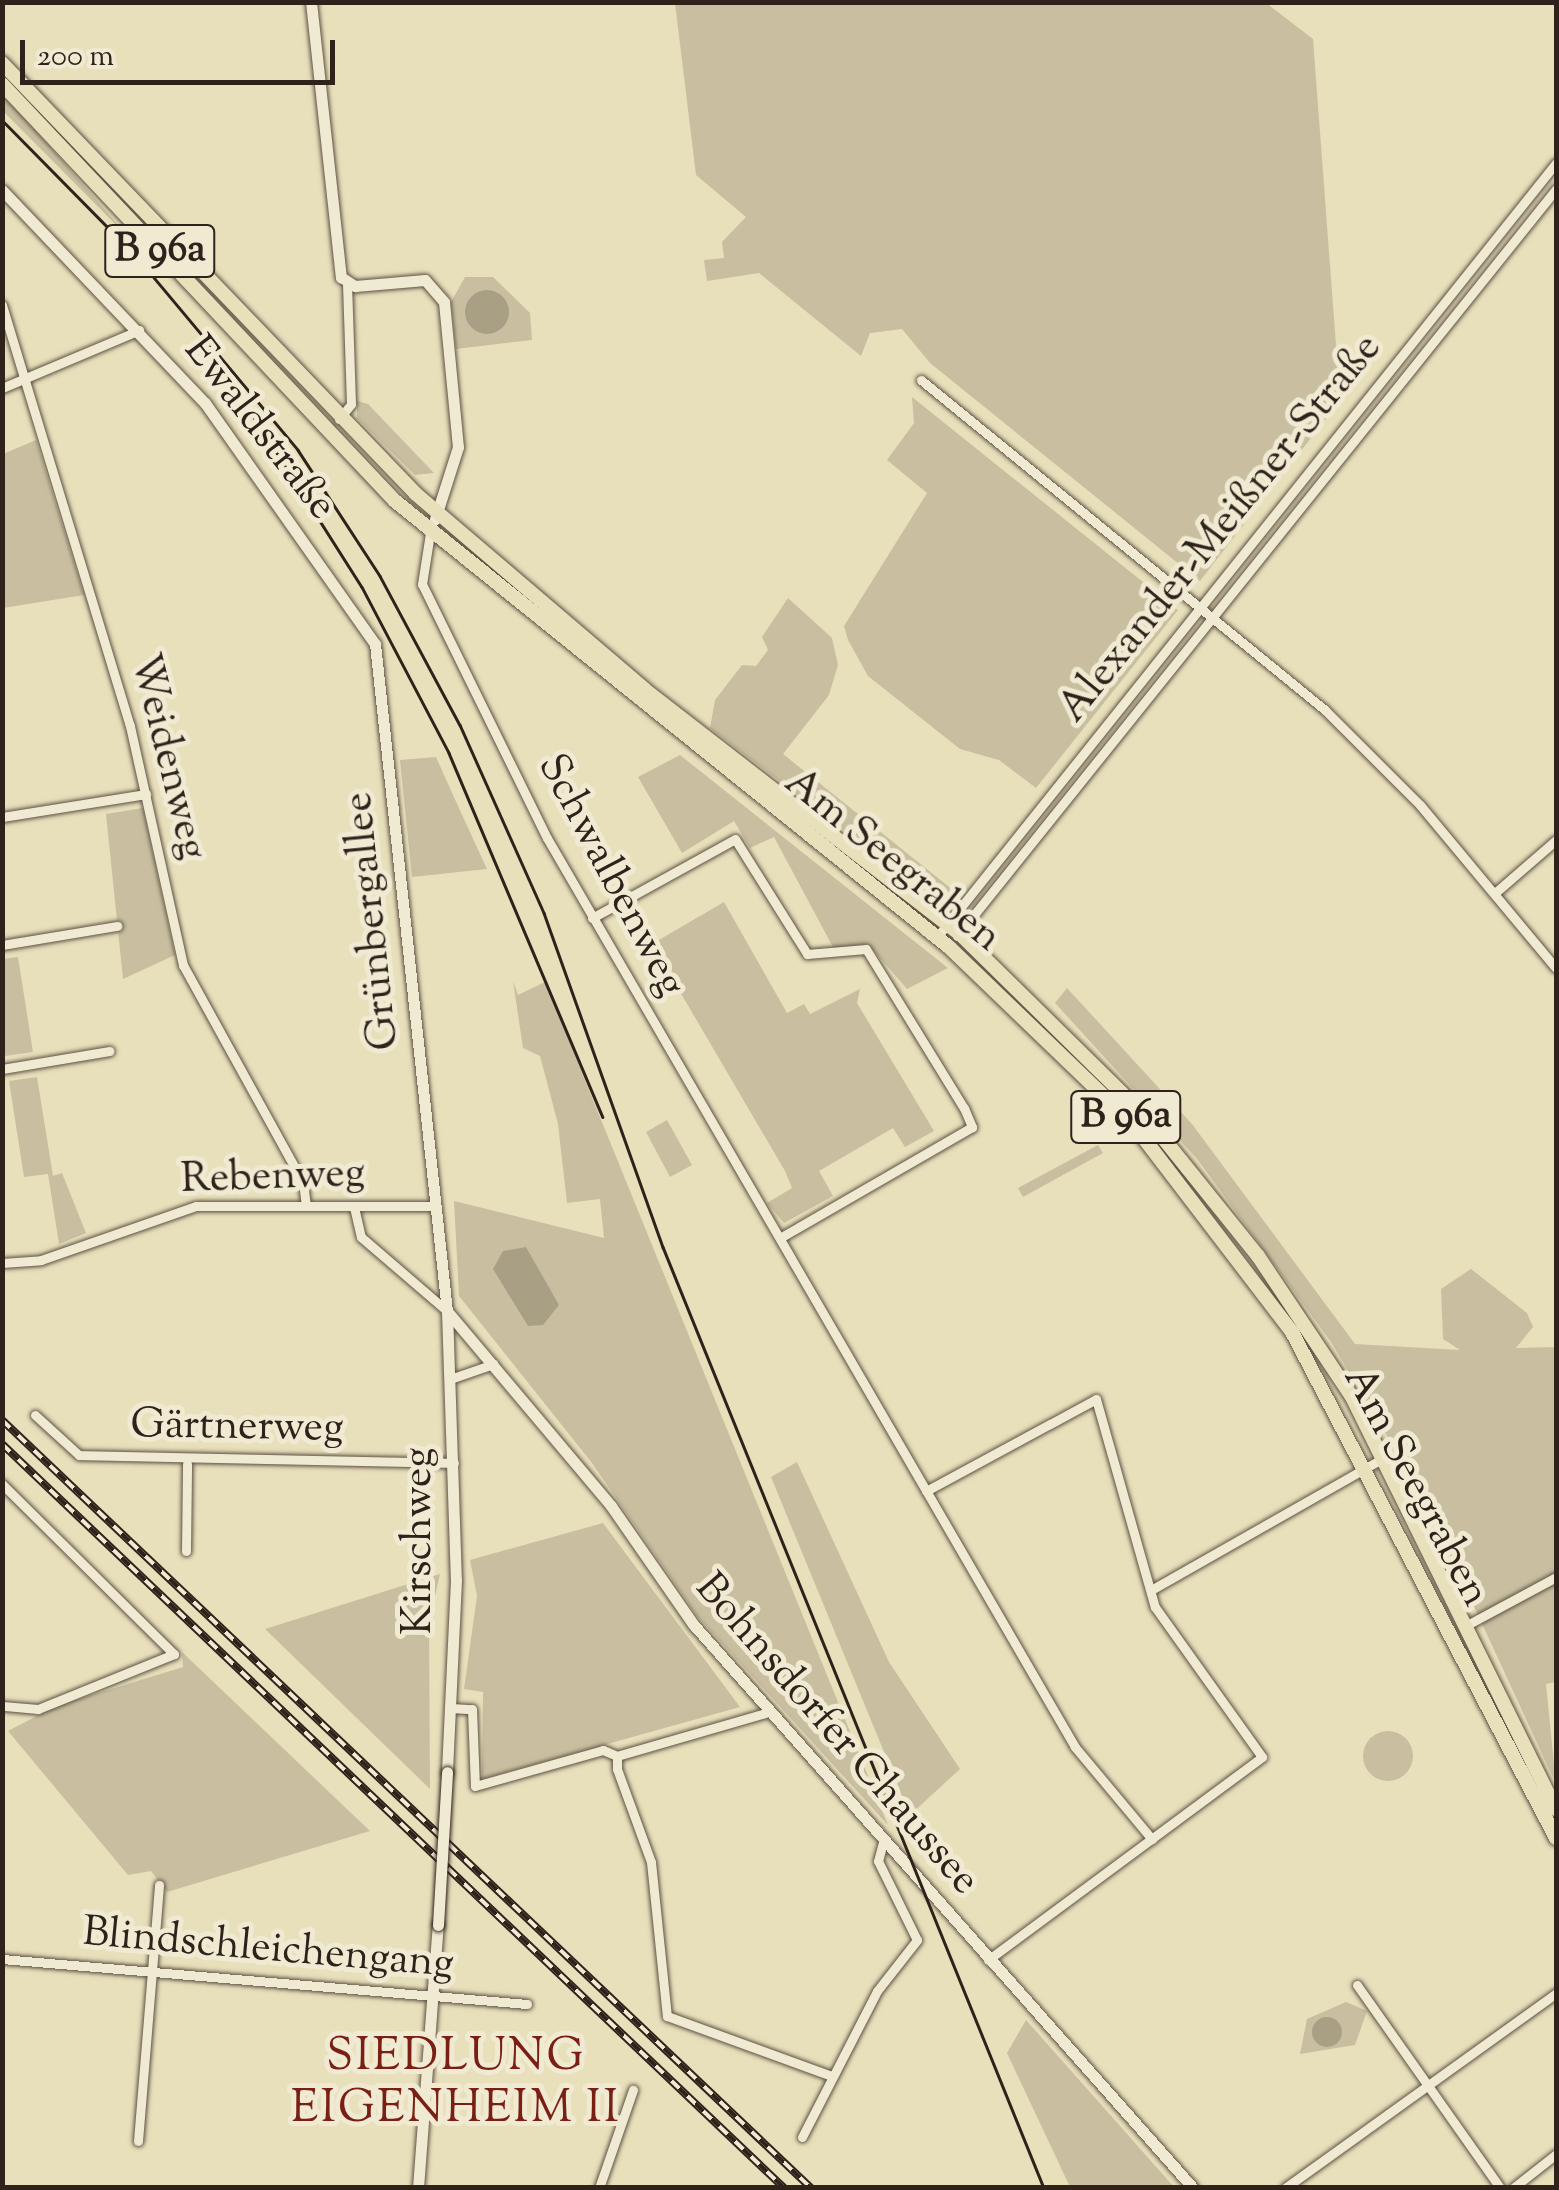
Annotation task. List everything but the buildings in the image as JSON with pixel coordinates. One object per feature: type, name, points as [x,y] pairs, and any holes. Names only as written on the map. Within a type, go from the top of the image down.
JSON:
[{"type":"main road","name":"Am Seegraben","points":[[2,63],[438,513],[658,700],[953,928],[1188,1164],[1332,1363],[1467,1625],[1556,1809]]},
{"type":"main road","name":"Am Seegraben","points":[[2,84],[430,533],[943,942],[1184,1183],[1292,1332],[1366,1467],[1556,1838]]},
{"type":"street","points":[[311,2],[346,282],[342,416]]},
{"type":"street","name":"Alexander-Meißner-Straße","points":[[943,942],[1202,603],[1556,162]]},
{"type":"street","name":"Alexander-Meißner-Straße","points":[[943,942],[1215,614],[1556,189]]},
{"type":"street","name":"Ewaldstraße","points":[[2,190],[139,330],[245,454],[368,631]]},
{"type":"street","points":[[346,282],[425,280],[441,294],[458,448],[430,533]]},
{"type":"street","name":"Weidenweg","points":[[2,305],[146,794],[184,965],[303,1182],[306,1206]]},
{"type":"street","points":[[2,388],[139,330]]},
{"type":"street","points":[[921,380],[1202,603],[1410,793],[1556,968]]},
{"type":"street","name":"Schwalbenweg","points":[[430,533],[420,574],[430,606],[592,918],[1075,1747],[1152,1839]]},
{"type":"street","name":"Grünbergallee","points":[[368,631],[435,1206]]},
{"type":"street","points":[[2,817],[146,794]]},
{"type":"street","points":[[592,918],[735,839],[806,954],[866,949],[972,1127],[780,1238]]},
{"type":"street","points":[[1496,892],[1556,840]]},
{"type":"street","points":[[2,945],[116,926]]},
{"type":"street","points":[[2,1069],[109,1051]]},
{"type":"street","name":"Rebenweg","points":[[2,1264],[42,1260],[175,1210],[435,1206]]},
{"type":"street","name":"Kirschweg","points":[[418,2188],[435,1998],[450,1708],[454,1463],[448,1310],[435,1206]]},
{"type":"street","points":[[354,1207],[361,1237],[448,1310]]},
{"type":"street","name":"Bohnsdorfer Chaussee","points":[[448,1310],[770,1712],[1193,2188]]},
{"type":"street","points":[[450,1380],[493,1364]]},
{"type":"street","points":[[926,1491],[1046,1420],[1096,1398],[1151,1590],[1164,1622],[1262,1758],[988,1960]]},
{"type":"street","name":"Gärtnerweg","points":[[35,1415],[79,1455],[187,1464],[454,1463]]},
{"type":"street","points":[[1151,1590],[1382,1458]]},
{"type":"street","points":[[186,1550],[187,1464]]},
{"type":"street","points":[[2,1484],[174,1654],[38,1709],[2,1706]]},
{"type":"street","points":[[1467,1625],[1556,1577]]},
{"type":"street","points":[[450,1708],[472,1709],[475,1786],[603,1750],[617,1756],[770,1712]]},
{"type":"street","points":[[617,1756],[656,1885],[659,2000],[668,2016],[832,2076]]},
{"type":"street","points":[[802,2137],[832,2076],[917,1940],[878,1862],[883,1842]]},
{"type":"street","points":[[138,2141],[159,1885]]},
{"type":"street","name":"Blindschleichengang","points":[[2,1959],[527,2004]]},
{"type":"street","points":[[1357,1985],[1500,2188]]},
{"type":"street","points":[[1284,2188],[1426,2082],[1556,1993]]},
{"type":"street","points":[[598,2188],[634,2090]]},
{"type":"street","points":[[1513,2188],[1556,2154]]},
{"type":"shaded area","points":[[675,3],[1266,3],[1313,39],[1339,385],[1348,390],[1200,581],[930,363],[902,329],[870,333],[861,356],[759,273],[707,281],[704,260],[724,258],[722,242],[746,217],[696,175]]},
{"type":"shaded area","points":[[2,92],[134,243],[3,111]]},
{"type":"shaded area","points":[[465,277],[493,277],[530,313],[532,340],[456,349],[451,302]]},
{"type":"shaded area","points":[[487,290],[502,297],[509,312],[502,327],[487,334],[472,327],[465,312],[472,297]]},
{"type":"shaded area","points":[[912,397],[1178,610],[1036,788],[999,760],[960,749],[868,676],[848,640],[844,626],[927,493],[887,460],[914,423]]},
{"type":"shaded area","points":[[357,401],[368,404],[434,473],[415,475],[357,418]]},
{"type":"shaded area","points":[[36,440],[84,595],[3,608],[3,454]]},
{"type":"shaded area","points":[[788,598],[832,638],[838,665],[829,695],[783,754],[953,890],[946,898],[935,899],[710,728],[715,700],[742,665],[756,666],[768,650],[762,637]]},
{"type":"shaded area","points":[[680,755],[948,968],[907,989],[868,944],[834,949],[774,837],[750,848],[734,821],[682,853],[638,777]]},
{"type":"shaded area","points":[[436,757],[487,869],[412,877],[400,760]]},
{"type":"shaded area","points":[[143,808],[175,955],[123,979],[106,814]]},
{"type":"shaded area","points":[[724,902],[787,1013],[804,1004],[810,1014],[860,989],[857,1003],[934,1131],[905,1147],[893,1128],[819,1171],[833,1196],[784,1223],[767,1203],[792,1188],[785,1171],[652,944]]},
{"type":"shaded area","points":[[18,957],[33,1052],[5,1056],[3,959]]},
{"type":"shaded area","points":[[513,981],[518,995],[545,982],[888,1825],[698,1617],[592,1463],[459,1296],[454,1201],[604,1238],[600,1199],[567,1203],[558,1124],[540,1056],[523,1048]]},
{"type":"shaded area","points":[[1067,988],[1192,1124],[1355,1344],[1460,1350],[1443,1339],[1441,1289],[1471,1269],[1527,1313],[1533,1327],[1516,1348],[1556,1347],[1556,1682],[1546,1684],[1556,1784],[1423,1496],[1331,1342],[1198,1160],[1055,1003]]},
{"type":"shaded area","points":[[37,1077],[53,1176],[62,1173],[86,1233],[59,1244],[48,1174],[24,1177],[9,1081]]},
{"type":"shaded area","points":[[667,1120],[692,1165],[670,1177],[646,1132]]},
{"type":"shaded area","points":[[1098,1145],[1103,1153],[1023,1197],[1018,1188]]},
{"type":"shaded area","points":[[526,1247],[559,1305],[543,1325],[528,1326],[493,1269],[503,1251]]},
{"type":"shaded area","points":[[797,1462],[889,1662],[960,1769],[910,1815],[771,1477]]},
{"type":"shaded area","points":[[603,1523],[740,1707],[482,1779],[483,1692],[464,1689],[477,1596],[470,1560]]},
{"type":"shaded area","points":[[440,1574],[429,1623],[430,1789],[265,1629]]},
{"type":"shaded area","points":[[182,1652],[370,1831],[167,1892],[151,1871],[128,1875],[8,1731],[56,1706],[183,1667]]},
{"type":"shaded area","points":[[1388,1731],[1406,1738],[1413,1756],[1406,1774],[1388,1781],[1370,1774],[1363,1756],[1370,1738]]},
{"type":"shaded area","points":[[1346,2002],[1367,2011],[1355,2045],[1300,2054],[1307,2019]]},
{"type":"shaded area","points":[[1327,2017],[1341,2026],[1342,2032],[1333,2046],[1327,2047],[1313,2038],[1312,2032],[1321,2018]]},
{"type":"shaded area","points":[[1026,2020],[1174,2187],[1070,2187],[1007,2053]]},
{"type":"tram line","points":[[2,120],[136,256],[298,450],[380,576],[460,725],[544,913],[663,1247],[1044,2188]]},
{"type":"tram line","points":[[254,417],[362,587],[449,753],[603,1117]]},
{"type":"railway","points":[[2,1420],[811,2188]]},
{"type":"railway","points":[[2,1444],[784,2188]]},
{"type":"district","name":"SIEDLUNG EIGENHEIM II","points":[[456,2085]]}]
